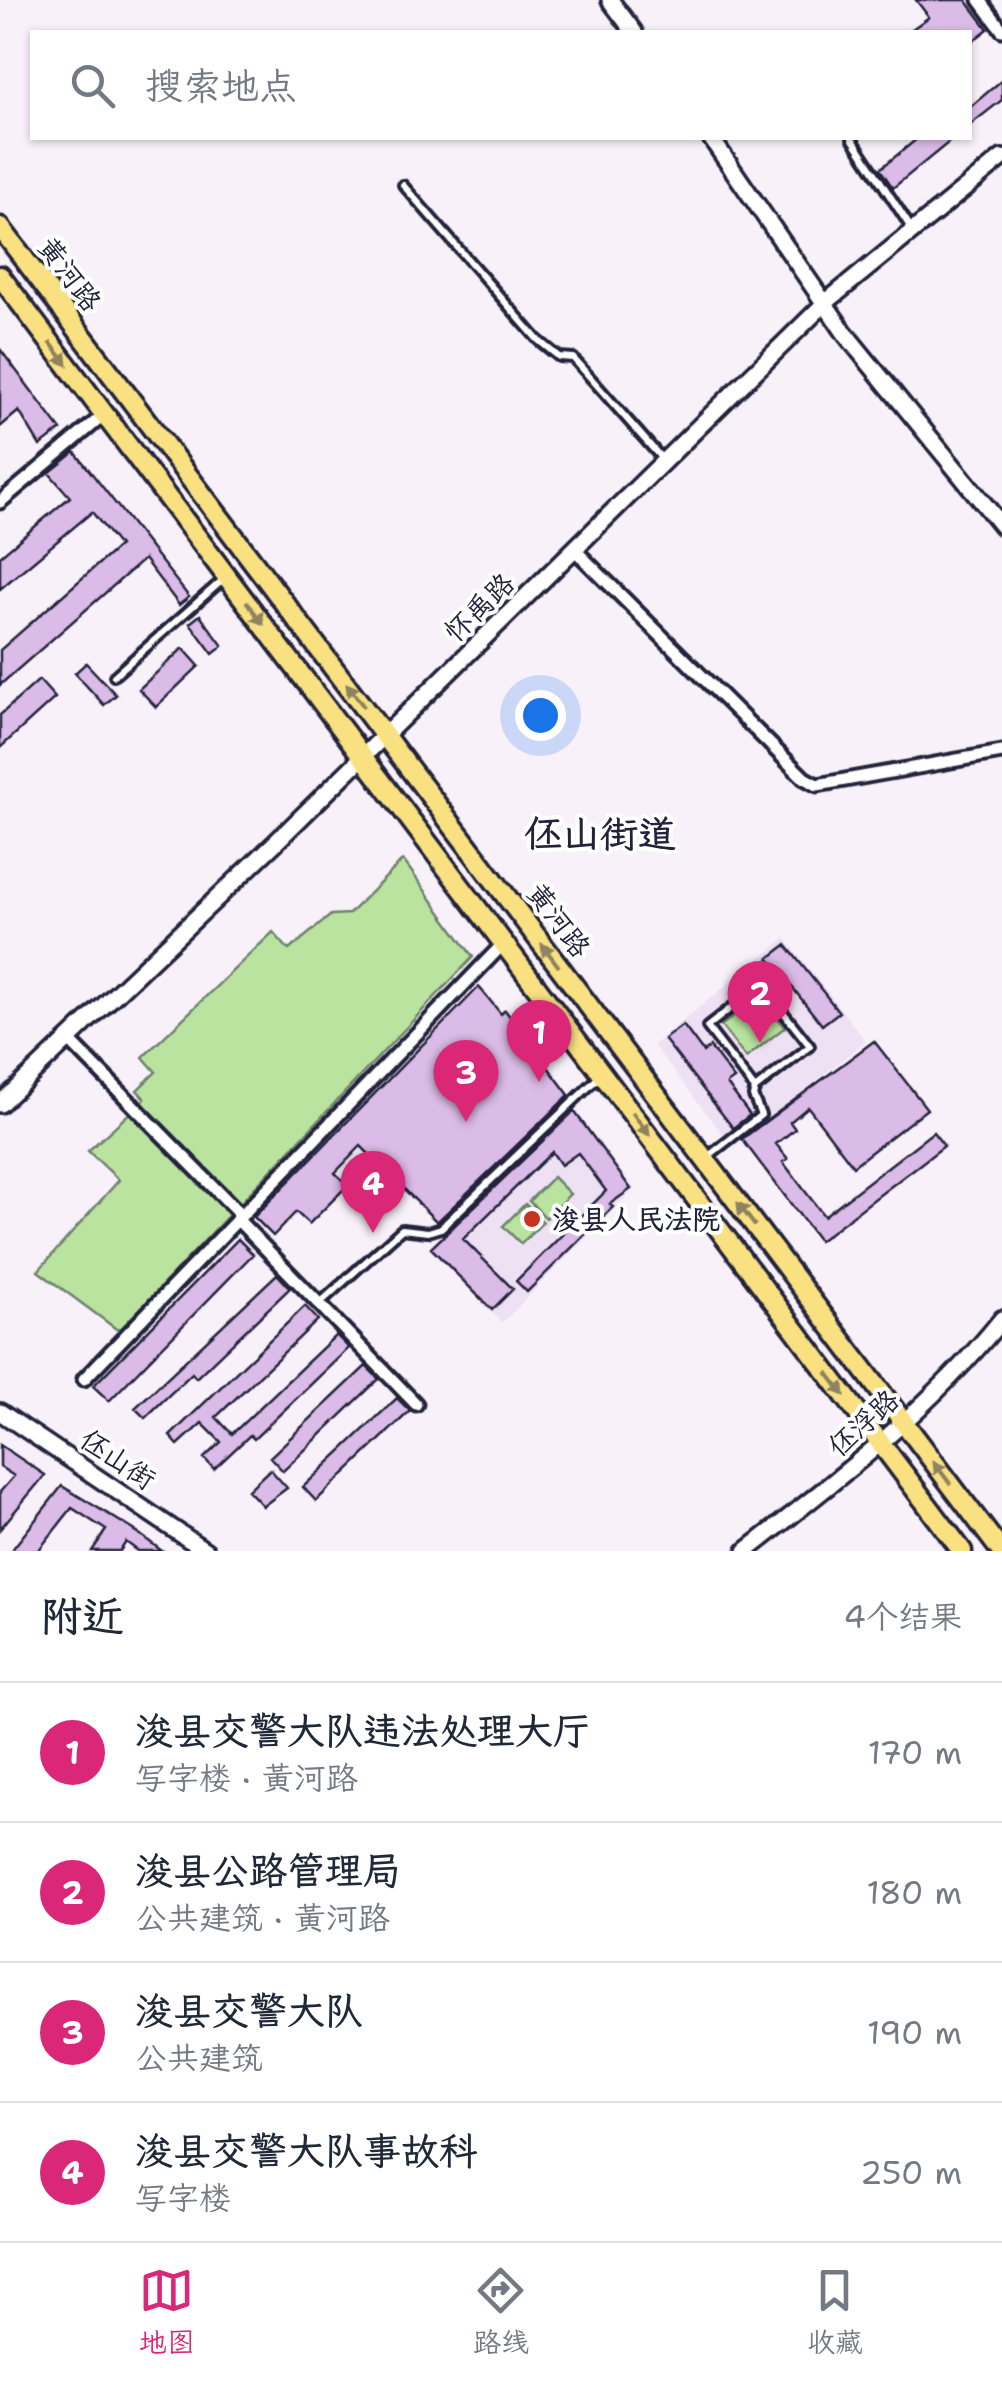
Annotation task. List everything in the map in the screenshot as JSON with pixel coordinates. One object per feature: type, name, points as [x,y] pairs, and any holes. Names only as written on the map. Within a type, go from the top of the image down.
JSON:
[{"type":"main road","name":"黄河路","points":[[0,227],[1001,1551]]},
{"type":"main road","name":"黄河路","points":[[0,276],[962,1551]]},
{"type":"street","points":[[610,0],[632,30]]},
{"type":"street","points":[[980,0],[1002,30]]},
{"type":"street","points":[[712,140],[825,304],[1002,526]]},
{"type":"street","name":"怀禹路","points":[[3,1095],[68,1039],[363,756],[825,304],[1002,158]]},
{"type":"street","points":[[0,502],[104,414]]},
{"type":"street","points":[[574,549],[790,764],[817,785],[1002,752]]},
{"type":"street","points":[[84,1379],[504,943]]},
{"type":"street","points":[[68,1039],[416,1404]]},
{"type":"street","name":"伾浮路","points":[[746,1551],[962,1369],[1002,1320]]},
{"type":"street","name":"伾山街","points":[[0,1412],[206,1551]]},
{"type":"lane","points":[[853,140],[912,229]]},
{"type":"lane","points":[[403,185],[538,340],[559,357],[573,358],[664,461]]},
{"type":"lane","points":[[114,676],[227,576]]},
{"type":"lane","points":[[705,1160],[762,1115],[753,1096],[755,1089],[810,1046],[761,984],[706,1027],[755,1089]]},
{"type":"lane","points":[[320,1303],[402,1229],[428,1232],[441,1228],[602,1074]]},
{"type":"shaded area","points":[[785,938],[866,1041],[733,1147],[653,1045]]},
{"type":"shaded area","name":"浚县人民法院","points":[[575,1109],[634,1189],[502,1323],[429,1249],[566,1111]]},
{"type":"green space","points":[[403,860],[473,957],[119,1331],[38,1271],[119,1180],[88,1151],[145,1099],[137,1090],[156,1072],[143,1057],[273,932],[289,950],[331,915],[349,914]]},
{"type":"green space","points":[[760,995],[785,1027],[746,1058],[721,1026]]},
{"type":"green space","points":[[553,1177],[570,1194],[546,1218],[529,1201]]},
{"type":"green space","points":[[525,1204],[543,1222],[521,1244],[503,1226]]},
{"type":"building","points":[[916,0],[966,0],[988,29],[972,41],[972,30],[911,30],[929,17]]},
{"type":"building","points":[[1002,80],[1002,100],[972,123],[972,105]]},
{"type":"building","points":[[916,140],[952,140],[893,188],[880,169]]},
{"type":"building","points":[[0,349],[61,430],[40,446],[19,411],[0,427]]},
{"type":"building","points":[[75,452],[189,597],[179,605],[144,559],[0,685],[0,650],[119,546],[92,512],[0,589],[0,556],[70,497],[49,473]]},
{"type":"building","points":[[200,615],[223,646],[213,654],[190,623]]},
{"type":"building","points":[[183,648],[199,666],[156,707],[139,689]]},
{"type":"building","points":[[86,663],[116,695],[104,705],[75,673]]},
{"type":"building","points":[[39,680],[55,698],[0,748],[0,715]]},
{"type":"building","points":[[786,945],[839,1012],[822,1025],[769,958]]},
{"type":"building","points":[[479,987],[501,1014],[505,1010],[569,1095],[437,1222],[361,1146],[335,1173],[348,1185],[309,1224],[296,1212],[273,1236],[254,1217]]},
{"type":"building","points":[[683,1025],[703,1052],[710,1047],[734,1079],[727,1084],[750,1115],[733,1128],[664,1039]]},
{"type":"building","points":[[874,1041],[927,1109],[853,1166],[808,1107],[790,1122],[795,1129],[776,1144],[788,1159],[783,1162],[824,1216],[933,1132],[944,1146],[819,1241],[742,1139]]},
{"type":"building","points":[[574,1111],[631,1189],[610,1204],[613,1207],[527,1292],[516,1281],[606,1191],[578,1153],[561,1165],[552,1152],[463,1239],[513,1289],[492,1310],[431,1248]]},
{"type":"building","points":[[238,1239],[253,1254],[109,1401],[93,1386]]},
{"type":"building","points":[[277,1274],[290,1288],[196,1378],[192,1373],[145,1418],[135,1408]]},
{"type":"building","points":[[305,1306],[318,1320],[216,1417],[232,1434],[336,1335],[349,1348],[254,1439],[250,1435],[214,1469],[204,1458],[221,1442],[202,1423],[178,1445],[170,1436]]},
{"type":"building","points":[[366,1366],[379,1379],[283,1471],[270,1457]]},
{"type":"building","points":[[397,1398],[410,1411],[316,1501],[303,1487]]},
{"type":"building","points":[[0,1445],[45,1475],[0,1529],[0,1492],[14,1476],[0,1467]]},
{"type":"building","points":[[270,1469],[287,1488],[263,1506],[248,1490]]},
{"type":"building","points":[[62,1486],[162,1551],[138,1551],[126,1542],[120,1551],[92,1551],[106,1530],[72,1508],[38,1551],[11,1551]]},
{"type":"place","name":"浚县公路管理局","points":[[760,1043]]},
{"type":"place","name":"浚县交警大队违法处理大厅","points":[[539,1082]]},
{"type":"place","name":"浚县交警大队","points":[[466,1122]]},
{"type":"place","name":"浚县人民法院","points":[[532,1219]]},
{"type":"place","name":"浚县交警大队事故科","points":[[373,1233]]},
{"type":"district","name":"伾山街道","points":[[600,834]]}]
